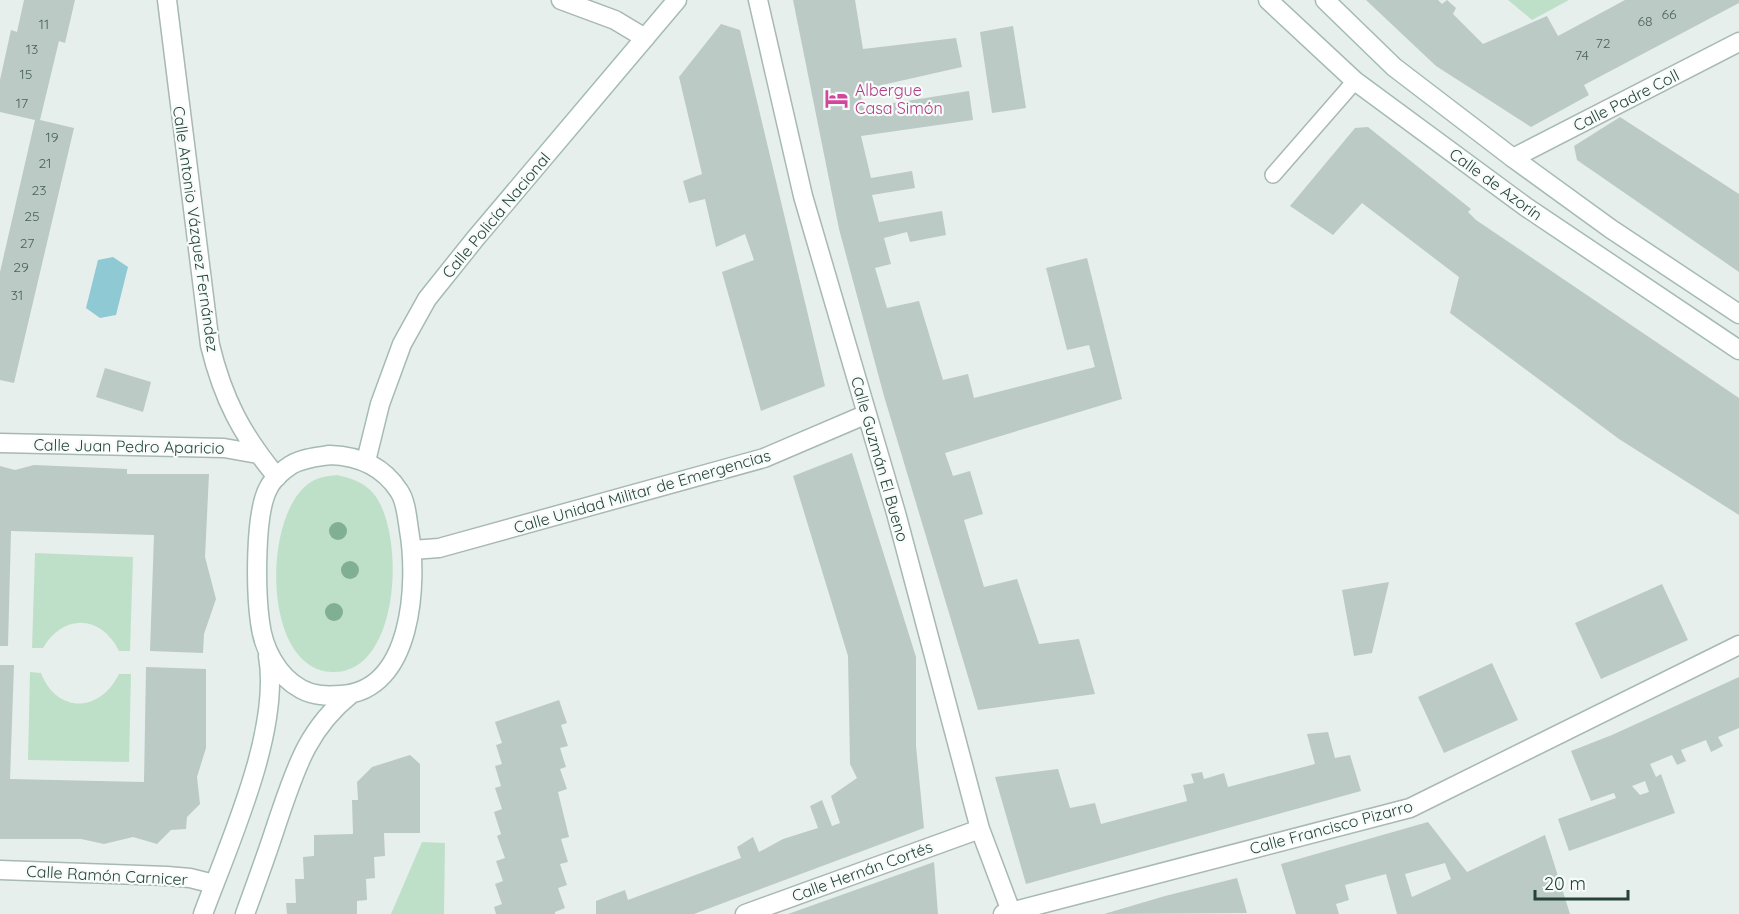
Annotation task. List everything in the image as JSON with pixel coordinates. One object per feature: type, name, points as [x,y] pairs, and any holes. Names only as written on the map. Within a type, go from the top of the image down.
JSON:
[{"type":"street","name":"Calle Antonio Vázquez Fernández","points":[[167,0],[210,345],[226,399],[236,420],[258,454],[277,477]]},
{"type":"street","points":[[561,0],[615,20],[645,38]]},
{"type":"street","name":"Calle Policía Nacional","points":[[366,460],[380,404],[402,344],[427,299],[677,0]]},
{"type":"street","name":"Calle Guzmán El Bueno","points":[[758,0],[803,196],[867,414],[980,829],[1009,913]]},
{"type":"street","name":"Calle de Azorín","points":[[1268,0],[1355,81],[1526,207],[1739,350]]},
{"type":"street","name":"Calle de Azorín","points":[[1325,0],[1394,67],[1513,158],[1611,229],[1739,314]]},
{"type":"street","name":"Calle Padre Coll","points":[[1513,158],[1739,42]]},
{"type":"street","name":"Calle Unidad Militar de Emergencias","points":[[411,550],[439,548],[764,458],[867,414]]},
{"type":"street","name":"Calle Juan Pedro Aparicio","points":[[0,443],[224,448],[258,454]]},
{"type":"street","points":[[203,914],[251,778],[267,721],[271,693],[267,652],[257,597],[259,530],[268,488],[290,465],[306,458],[330,455],[366,460],[390,478],[401,493],[411,550],[409,614],[403,642],[391,665],[378,679],[351,694],[327,714],[311,737],[298,762],[244,914]]},
{"type":"street","name":"Calle Francisco Pizarro","points":[[1009,913],[1410,808],[1739,645]]},
{"type":"street","points":[[267,652],[280,672],[305,691],[320,695],[351,694]]},
{"type":"street","name":"Calle Hernán Cortés","points":[[745,914],[980,829]]},
{"type":"street","name":"Calle Ramón Carnicer","points":[[0,870],[167,876],[190,878],[214,884]]},
{"type":"lane","points":[[1273,175],[1355,81]]},
{"type":"green space","points":[[1508,0],[1569,0],[1532,20]]},
{"type":"green space","points":[[337,475],[361,483],[373,493],[384,512],[390,537],[393,567],[391,598],[384,627],[372,651],[355,667],[332,672],[309,664],[292,645],[281,618],[276,587],[277,555],[284,524],[295,499],[311,482]]},
{"type":"green space","points":[[35,553],[133,557],[130,651],[119,651],[102,630],[82,623],[61,629],[43,648],[32,648]]},
{"type":"green space","points":[[30,672],[41,673],[57,696],[68,702],[79,704],[90,702],[101,696],[111,687],[119,674],[131,674],[129,762],[28,760]]},
{"type":"green space","points":[[422,842],[445,843],[444,914],[391,914]]},
{"type":"water","points":[[113,257],[128,267],[116,315],[100,318],[86,308],[98,260]]},
{"type":"building","points":[[24,0],[75,0],[65,43],[59,41],[40,120],[74,128],[14,383],[0,380],[0,272],[35,120],[0,112],[0,80],[11,30],[17,32]]},
{"type":"building","points":[[793,0],[855,0],[863,49],[956,38],[962,67],[860,90],[863,108],[969,91],[973,120],[861,136],[871,178],[912,171],[915,188],[872,195],[879,222],[942,211],[946,235],[910,242],[907,232],[884,238],[891,264],[875,268],[887,308],[919,301],[943,380],[968,374],[974,398],[1095,367],[1089,345],[1067,350],[1046,268],[1087,258],[1122,399],[945,453],[953,476],[970,471],[983,514],[964,520],[984,587],[1017,579],[1039,644],[1079,639],[1095,694],[978,710],[884,396],[839,229]]},
{"type":"building","points":[[1366,0],[1438,0],[1442,4],[1447,0],[1456,8],[1453,14],[1483,44],[1547,16],[1558,36],[1625,0],[1739,0],[1739,3],[1584,85],[1589,95],[1531,127],[1436,66]]},
{"type":"building","points":[[721,24],[740,30],[825,386],[761,411],[722,272],[754,260],[745,234],[716,247],[705,199],[689,203],[683,181],[702,174],[679,77]]},
{"type":"building","points":[[1013,26],[1026,108],[992,113],[980,32]]},
{"type":"building","points":[[1620,117],[1739,194],[1739,272],[1577,160],[1574,146]]},
{"type":"building","points":[[1368,127],[1471,209],[1468,212],[1476,220],[1739,398],[1739,515],[1619,439],[1450,313],[1459,277],[1362,203],[1333,235],[1290,206],[1355,128]]},
{"type":"building","points":[[105,368],[151,382],[143,412],[96,397]]},
{"type":"building","points":[[852,453],[916,657],[916,746],[924,828],[694,914],[596,914],[596,901],[625,890],[628,900],[741,858],[737,847],[753,837],[759,852],[783,839],[818,828],[810,806],[822,800],[832,826],[840,823],[831,796],[857,778],[850,764],[848,656],[793,476]]},
{"type":"building","points":[[34,465],[127,469],[127,474],[209,474],[205,557],[216,599],[204,634],[203,653],[150,651],[154,535],[11,531],[8,646],[0,646],[0,466],[15,470]]},
{"type":"building","points":[[1389,582],[1372,653],[1354,656],[1342,590]]},
{"type":"building","points":[[1662,584],[1688,640],[1601,679],[1575,623]]},
{"type":"building","points":[[1492,663],[1518,720],[1444,753],[1418,697]]},
{"type":"building","points":[[0,665],[14,665],[10,779],[144,782],[146,667],[206,669],[206,748],[197,777],[200,804],[187,817],[186,829],[171,830],[157,844],[133,837],[104,844],[81,839],[0,839]]},
{"type":"building","points":[[1739,677],[1739,728],[1718,737],[1723,746],[1711,752],[1706,740],[1681,750],[1686,761],[1677,765],[1672,755],[1650,764],[1656,777],[1661,774],[1675,813],[1569,851],[1558,819],[1616,798],[1614,793],[1591,801],[1571,751],[1612,735]],"holes":[[[1645,781],[1649,792],[1640,795],[1632,786]]]},
{"type":"building","points":[[559,700],[567,723],[561,725],[568,746],[560,748],[566,767],[560,769],[567,789],[558,792],[569,837],[561,839],[568,862],[560,864],[567,885],[558,888],[565,908],[555,914],[496,914],[494,907],[502,904],[495,884],[503,881],[496,861],[505,858],[497,836],[501,834],[494,812],[502,809],[495,788],[501,786],[495,766],[502,764],[496,745],[502,743],[495,722]]},
{"type":"building","points":[[1328,732],[1335,758],[1350,755],[1361,791],[1026,884],[995,777],[1058,769],[1070,808],[1095,803],[1101,824],[1187,801],[1183,785],[1194,783],[1191,774],[1202,772],[1204,779],[1224,773],[1228,787],[1315,764],[1307,734]]},
{"type":"building","points":[[410,755],[420,764],[420,833],[384,833],[385,856],[374,857],[375,878],[366,879],[367,900],[357,901],[357,914],[287,914],[286,903],[296,903],[295,879],[304,879],[303,857],[314,856],[314,835],[353,834],[352,800],[358,800],[357,782],[372,767]]},
{"type":"building","points":[[1428,822],[1467,872],[1545,835],[1570,914],[1397,914],[1386,874],[1345,885],[1349,900],[1336,904],[1339,914],[1296,914],[1281,864]],"holes":[[[1445,863],[1451,879],[1412,897],[1405,874]]]},
{"type":"building","points":[[934,862],[938,914],[788,914]]},
{"type":"building","points":[[1237,878],[1247,913],[1104,914],[1165,896]]},
{"type":"place","name":"Albergue Casa Simón","points":[[837,99]]}]
